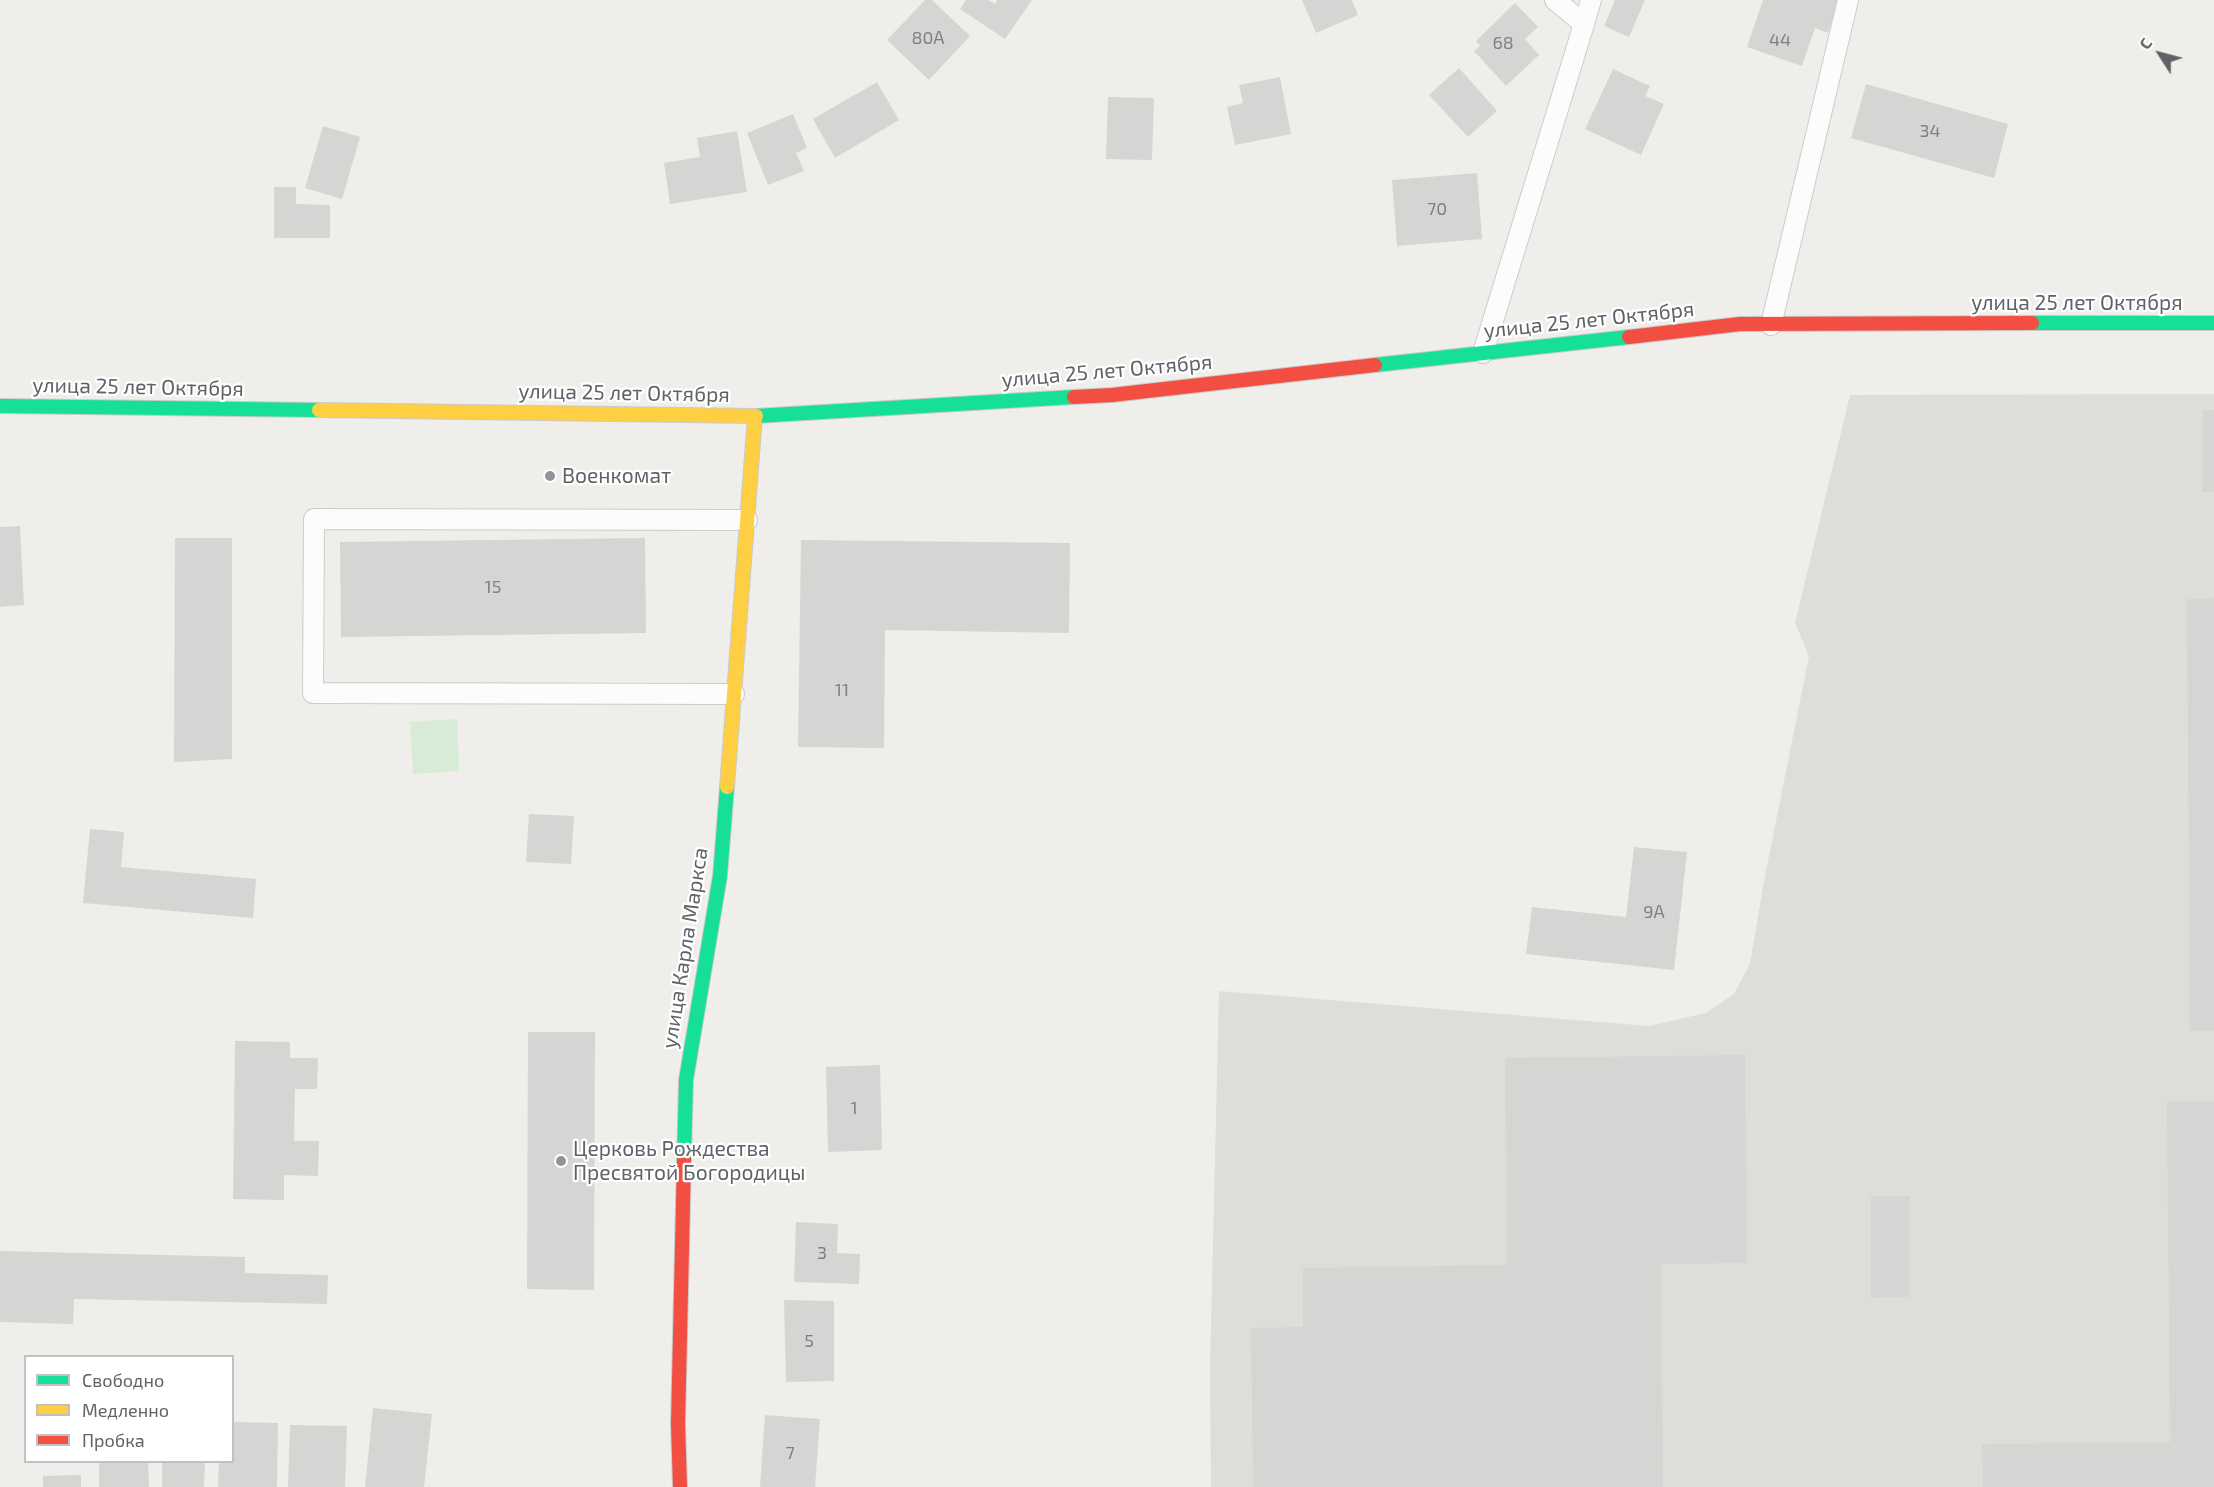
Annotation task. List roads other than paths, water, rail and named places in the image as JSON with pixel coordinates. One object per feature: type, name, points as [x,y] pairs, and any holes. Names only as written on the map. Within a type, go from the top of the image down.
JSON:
[{"type":"street","name":"улица 25 лет Октября","points":[[0,406],[755,416],[1112,394],[1740,324],[2214,323]]},
{"type":"street","name":"улица Карла Маркса","points":[[680,1487],[678,1424],[686,1080],[720,876],[755,416]]},
{"type":"lane","points":[[1555,0],[1584,24]]},
{"type":"lane","points":[[1483,353],[1591,0]]},
{"type":"lane","points":[[1771,325],[1848,0]]},
{"type":"lane","points":[[734,694],[313,693],[314,519],[747,520]]},
{"type":"place","name":"Военкомат","points":[[550,476]]},
{"type":"place","name":"Церковь Рождества Пресвятой Богородицы","points":[[561,1161]]}]
